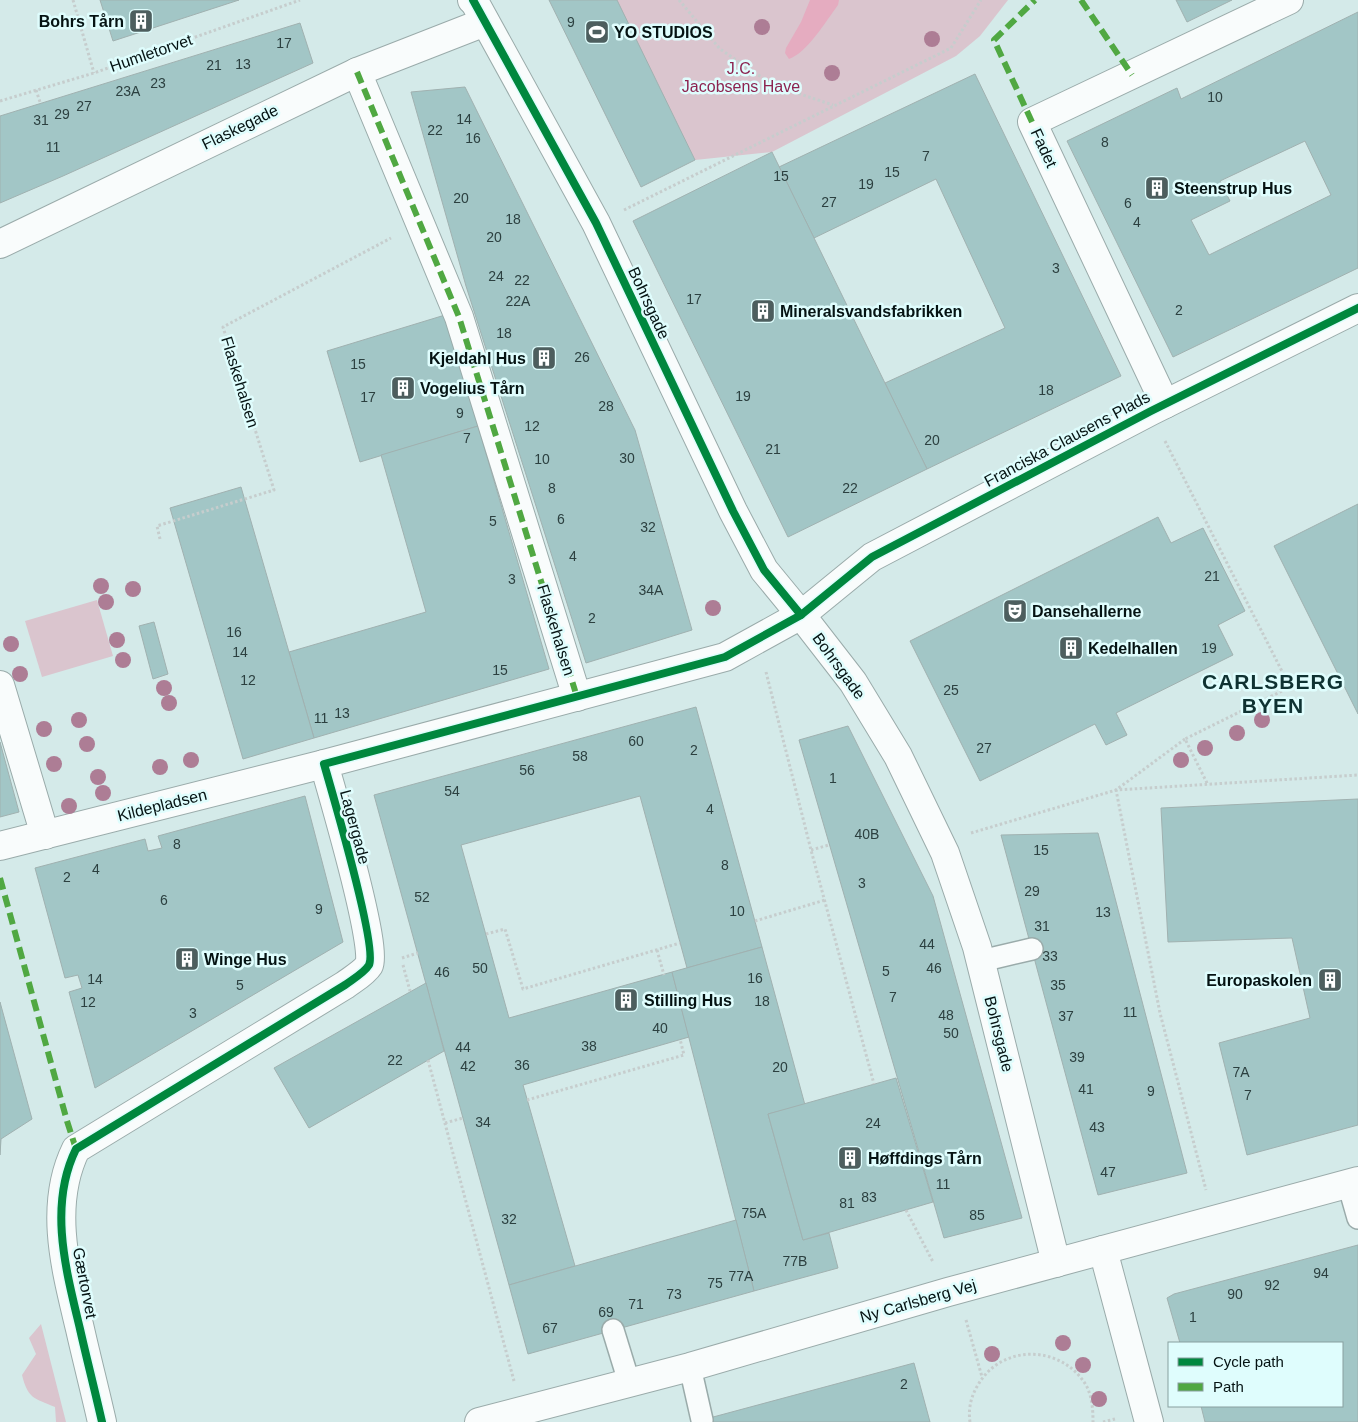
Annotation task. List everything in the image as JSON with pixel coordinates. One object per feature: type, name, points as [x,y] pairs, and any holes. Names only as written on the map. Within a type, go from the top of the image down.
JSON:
[{"type":"street","name":"Fadet","points":[[1158,408],[1032,122],[1290,0]]},
{"type":"street","name":"Flaskegade","points":[[0,244],[358,72],[476,6]]},
{"type":"street","name":"Bohrsgade","points":[[476,6],[596,224],[733,511],[764,570],[853,682],[893,748],[940,843],[981,961],[1056,1263]]},
{"type":"street","name":"Flaskehalsen","points":[[358,72],[459,317],[577,697]]},
{"type":"street","name":"Franciska Clausens Plads","points":[[577,697],[725,658],[801,615],[872,557],[1158,408],[1358,308]]},
{"type":"street","points":[[0,686],[45,834]]},
{"type":"street","points":[[324,764],[577,697]]},
{"type":"street","name":"Kildepladsen","points":[[0,846],[324,764]]},
{"type":"street","name":"Lagergade","points":[[76,1149],[345,985],[359,975],[369,964],[370,952],[365,918],[324,764]]},
{"type":"street","name":"Gærtorvet","points":[[76,1149],[63,1184],[62,1238],[66,1272],[102,1422]]},
{"type":"street","name":"Ny Carlsberg Vej","points":[[479,1422],[690,1366],[952,1290],[1353,1182]]},
{"type":"street","points":[[1103,1250],[1149,1422]]},
{"type":"lane","points":[[981,961],[1032,949]]},
{"type":"lane","points":[[1353,1182],[1358,1218]]},
{"type":"lane","points":[[613,1330],[629,1382]]},
{"type":"lane","points":[[690,1366],[702,1420]]},
{"type":"path","points":[[73,0],[94,73]]},
{"type":"path","points":[[680,0],[720,50],[773,85],[834,105]]},
{"type":"path","points":[[596,224],[951,48],[981,0]]},
{"type":"path","points":[[36,90],[40,102]]},
{"type":"path","points":[[1116,790],[1185,739],[1290,687],[1158,408]]},
{"type":"path","points":[[758,639],[811,850],[874,1084]]},
{"type":"path","points":[[1185,739],[1208,785]]},
{"type":"path","points":[[940,843],[1116,790],[1358,775]]},
{"type":"path","points":[[1116,790],[1160,1013],[1213,1220]]},
{"type":"path","points":[[811,850],[829,845]]},
{"type":"path","points":[[755,921],[825,900]]},
{"type":"path","points":[[486,934],[505,929],[523,989],[680,943]]},
{"type":"path","points":[[657,950],[664,975]]},
{"type":"path","points":[[401,958],[418,953]]},
{"type":"path","points":[[527,1100],[684,1055],[680,1039]]},
{"type":"path","points":[[428,1060],[522,1410]]},
{"type":"path","points":[[445,1123],[463,1118]]},
{"type":"path","points":[[906,1210],[952,1290],[982,1377]]},
{"type":"path","points":[[970,1422],[969,1415],[972,1395],[982,1377],[997,1363],[1016,1355],[1037,1353],[1056,1358],[1074,1370],[1086,1386],[1093,1405],[1093,1422]]},
{"type":"green space","name":"J.C. Jacobsens Have","points":[[614,0],[1008,0],[980,36],[956,56],[772,152],[695,160]]},
{"type":"green space","points":[[97,600],[113,656],[42,677],[25,621]]},
{"type":"green space","points":[[41,1324],[66,1422],[56,1422],[55,1407],[33,1397],[24,1383],[22,1375],[36,1354],[29,1338]]},
{"type":"shaded area","points":[[810,0],[839,0],[838,5],[822,28],[803,50],[789,59],[785,53],[786,48],[801,22]]},
{"type":"building","name":"Bohrs Tårn","points":[[100,0],[239,0],[113,41]]},
{"type":"building","points":[[549,0],[617,0],[695,160],[641,187]]},
{"type":"building","points":[[1176,0],[1232,0],[1187,22]]},
{"type":"building","name":"Steenstrup Hus","points":[[1358,12],[1358,268],[1173,357],[1067,141],[1177,88],[1181,99]],"holes":[[[1305,141],[1331,195],[1209,255],[1191,220],[1230,201],[1220,181]]]},
{"type":"building","points":[[300,23],[313,63],[0,203],[0,116]]},
{"type":"building","points":[[975,74],[1121,376],[927,469],[885,383],[1005,328],[936,179],[814,238],[779,167]]},
{"type":"building","name":"Kjeldahl Hus","points":[[465,87],[635,430],[692,630],[586,663],[466,286],[411,92]]},
{"type":"building","name":"Mineralsvandsfabrikken","points":[[772,152],[927,469],[788,537],[633,221]]},
{"type":"building","name":"Vogelius Tårn","points":[[445,315],[478,426],[360,462],[327,351]]},
{"type":"building","points":[[478,426],[549,669],[314,738],[289,652],[426,612],[381,455]]},
{"type":"building","points":[[241,487],[314,738],[243,759],[170,508]]},
{"type":"building","points":[[1358,504],[1358,714],[1274,546]]},
{"type":"building","name":"Kedelhallen","points":[[1158,517],[1171,543],[1203,528],[1245,611],[1218,625],[1233,655],[1116,713],[1127,735],[1106,745],[1095,724],[980,781],[910,641]]},
{"type":"building","points":[[154,622],[168,674],[153,679],[139,626]]},
{"type":"building","name":"Stilling Hus","points":[[696,707],[762,947],[687,968],[640,796],[461,845],[509,1018],[672,972],[689,1037],[523,1085],[575,1266],[509,1285],[374,795]]},
{"type":"building","points":[[848,726],[933,896],[1022,1218],[944,1238],[799,740]]},
{"type":"building","points":[[0,742],[19,812],[0,817]]},
{"type":"building","name":"Winge Hus","points":[[305,796],[343,942],[95,1088],[69,992],[82,988],[78,975],[65,978],[35,868],[145,839],[148,851],[162,848],[158,836]]},
{"type":"building","name":"Europaskolen","points":[[1358,799],[1358,1125],[1247,1155],[1219,1043],[1310,1018],[1292,938],[1168,942],[1161,808]]},
{"type":"building","points":[[1098,833],[1187,1173],[1098,1195],[1001,835]]},
{"type":"building","points":[[762,947],[805,1105],[768,1114],[803,1240],[829,1233],[838,1268],[754,1291],[672,972]]},
{"type":"building","points":[[426,983],[444,1051],[309,1128],[274,1068]]},
{"type":"building","points":[[0,1002],[32,1119],[1,1139],[0,1155]]},
{"type":"building","name":"Høffdings Tårn","points":[[896,1078],[933,1202],[803,1240],[768,1114]]},
{"type":"building","points":[[736,1220],[754,1291],[528,1354],[509,1285]]},
{"type":"building","points":[[1358,1245],[1358,1422],[1205,1422],[1201,1407],[1343,1407],[1343,1342],[1180,1342],[1167,1298],[1174,1294]]},
{"type":"building","points":[[914,1363],[930,1422],[693,1422],[702,1420]]},
{"type":"marked path","points":[[1032,122],[994,40],[1035,0]]},
{"type":"marked path","points":[[1081,0],[1132,75]]},
{"type":"marked path","points":[[357,72],[459,317],[577,697]]},
{"type":"marked path","points":[[0,878],[76,1149]]},
{"type":"cycle path","points":[[473,0],[596,223],[733,511],[764,570],[801,615]]},
{"type":"cycle path","points":[[102,1422],[65,1261],[61,1215],[68,1171],[76,1149],[345,985],[369,965],[370,953],[361,901],[324,764],[725,657],[801,615],[872,557],[1151,411],[1358,308]]},
{"type":"place","name":"Bohrs Tårn","points":[[141,21]]},
{"type":"place","name":"YO STUDIOS","points":[[597,32]]},
{"type":"place","name":"Steenstrup Hus","points":[[1157,188]]},
{"type":"place","name":"Mineralsvandsfabrikken","points":[[763,311]]},
{"type":"place","name":"Kjeldahl Hus","points":[[544,358]]},
{"type":"place","name":"Vogelius Tårn","points":[[403,388]]},
{"type":"place","name":"Dansehallerne","points":[[1015,611]]},
{"type":"place","name":"Kedelhallen","points":[[1071,648]]},
{"type":"place","name":"Winge Hus","points":[[187,959]]},
{"type":"place","name":"Europaskolen","points":[[1330,980]]},
{"type":"place","name":"Stilling Hus","points":[[626,1000]]},
{"type":"place","name":"Høffdings Tårn","points":[[850,1158]]},
{"type":"district","name":"CARLSBERG BYEN","points":[[1273,693]]}]
